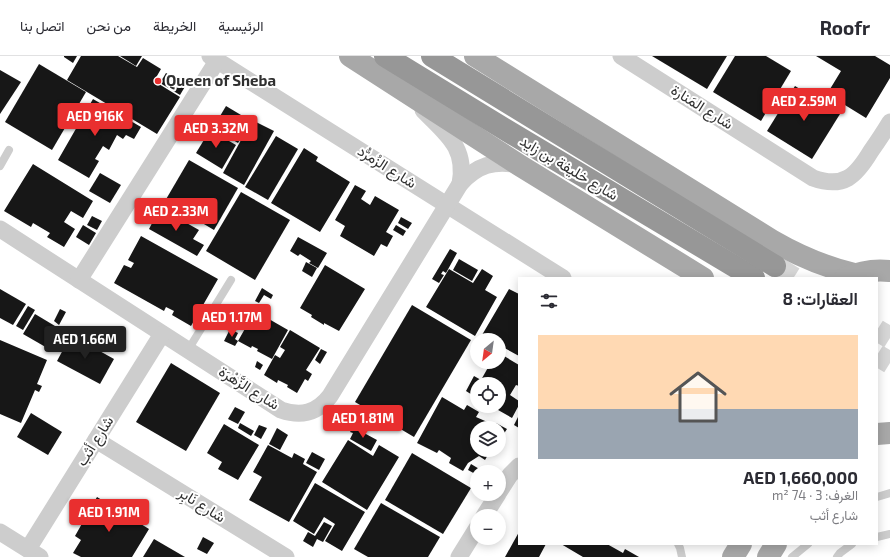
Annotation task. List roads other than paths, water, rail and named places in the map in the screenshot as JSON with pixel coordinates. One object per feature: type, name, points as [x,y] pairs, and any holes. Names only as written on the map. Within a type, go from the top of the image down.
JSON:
[{"type":"highway","name":"شارع خليفة بن زايد","points":[[385,56],[752,277]]},
{"type":"highway","name":"شارع خليفة بن زايد","points":[[432,56],[775,266]]},
{"type":"main road","points":[[350,56],[519,165],[696,275]]},
{"type":"main road","points":[[475,56],[783,247],[849,276],[868,271],[887,269]]},
{"type":"main road","points":[[733,557],[740,545]]},
{"type":"main road","points":[[768,557],[775,545]]},
{"type":"street","name":"شارع المَنارة","points":[[622,56],[813,178],[824,181],[834,182],[845,179],[854,174],[862,166],[890,122]]},
{"type":"street","name":"شارع الزُمرُّد","points":[[214,58],[562,277]]},
{"type":"street","points":[[79,280],[214,58]]},
{"type":"street","name":"شارع الزَّهْرَة","points":[[405,92],[452,140],[457,148],[462,166],[460,184]]},
{"type":"street","name":"شارع الزَّهْرَة","points":[[2,235],[79,280],[282,410],[297,414],[312,411],[319,407],[330,396],[466,176],[482,166],[491,164],[501,162],[519,165]]},
{"type":"street","name":"شارع أثب","points":[[34,553],[96,440],[162,334]]},
{"type":"street","name":"شارع نَابِر","points":[[96,440],[286,557]]},
{"type":"street","points":[[506,481],[518,467]]},
{"type":"street","points":[[0,532],[34,553]]},
{"type":"street","points":[[459,557],[470,539]]},
{"type":"lane","points":[[0,166],[10,150]]},
{"type":"lane","points":[[188,350],[231,280]]},
{"type":"lane","points":[[878,497],[890,493]]},
{"type":"lane","points":[[878,537],[890,534]]},
{"type":"lane","points":[[678,545],[682,557]]},
{"type":"lane","points":[[792,557],[807,545]]},
{"type":"lane","points":[[837,557],[851,545]]},
{"type":"tunnel","points":[[775,266],[792,277]]},
{"type":"tunnel","points":[[878,331],[890,338]]},
{"type":"tunnel","points":[[878,356],[890,363]]},
{"type":"place","name":"Queen of Sheba","points":[[158,81]]}]
